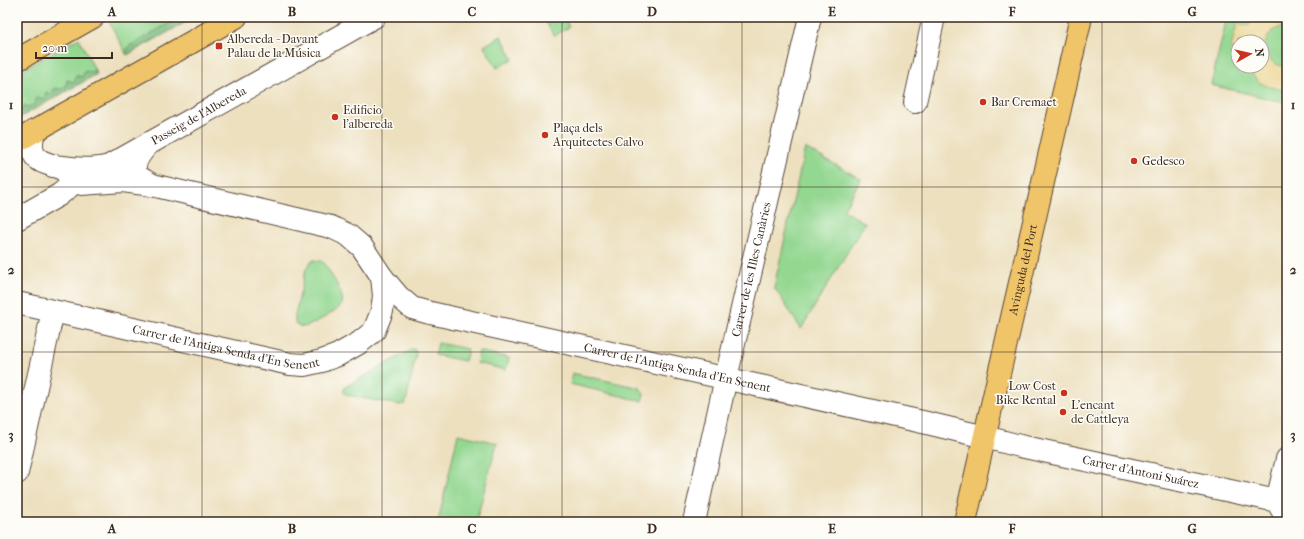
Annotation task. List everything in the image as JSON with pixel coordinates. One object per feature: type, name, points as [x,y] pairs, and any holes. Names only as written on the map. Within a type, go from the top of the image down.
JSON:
[{"type":"main road","points":[[17,60],[93,17]]},
{"type":"main road","points":[[25,136],[236,17]]},
{"type":"main road","name":"Avinguda del Port","points":[[965,522],[1081,17]]},
{"type":"street","name":"Passeig de l'Albereda","points":[[53,166],[80,169],[103,168],[109,166],[374,17]]},
{"type":"street","name":"Carrer de les Illes Canàries","points":[[694,522],[810,17]]},
{"type":"street","points":[[915,102],[934,17]]},
{"type":"street","points":[[25,136],[35,156],[43,162],[62,169],[69,176],[69,187],[59,195]]},
{"type":"street","name":"Carrer de l'Antiga Senda d'En Senent","points":[[149,143],[141,152],[137,160],[135,170],[138,176],[152,185],[331,227],[348,235],[362,247],[382,277],[398,296],[412,308],[984,437]]},
{"type":"street","points":[[17,219],[76,186],[91,182],[123,181],[152,185]]},
{"type":"street","name":"Carrer de l'Antiga Senda d'En Senent","points":[[17,302],[290,364],[304,365],[322,361],[338,355],[359,343],[374,331],[382,312],[384,296],[382,277]]},
{"type":"street","points":[[17,473],[53,311]]},
{"type":"street","name":"Carrer d'Antoni Suárez","points":[[984,437],[1282,510]]},
{"type":"street","points":[[1282,510],[1287,459]]},
{"type":"green space","points":[[118,17],[195,17],[127,55],[109,22]]},
{"type":"green space","points":[[180,17],[195,17],[127,55],[125,53],[129,46]]},
{"type":"green space","points":[[543,17],[564,17],[569,27],[554,36]]},
{"type":"green space","points":[[1227,17],[1287,17],[1287,103],[1211,85]]},
{"type":"green space","points":[[501,36],[513,59],[497,68],[484,46]]},
{"type":"green space","points":[[79,38],[97,74],[17,119],[17,73]]},
{"type":"green space","points":[[94,70],[97,74],[17,119],[17,111],[21,111],[24,105],[28,107],[35,104],[37,97],[44,99],[46,92],[52,94],[54,88],[60,89],[66,86],[67,80],[74,82],[76,75],[82,77],[85,71],[91,72]]},
{"type":"green space","points":[[805,148],[861,179],[843,210],[865,223],[801,329],[774,287]]},
{"type":"green space","points":[[314,260],[321,261],[325,264],[342,295],[343,300],[340,307],[336,310],[304,327],[295,323],[295,315],[306,269]]},
{"type":"green space","points":[[438,343],[468,349],[465,361],[435,355]]},
{"type":"green space","points":[[413,349],[415,350],[416,354],[405,404],[399,405],[347,395],[343,392],[345,387]]},
{"type":"green space","points":[[479,351],[509,358],[506,370],[477,363]]},
{"type":"green space","points":[[572,373],[640,388],[644,394],[642,401],[570,384]]},
{"type":"green space","points":[[458,434],[497,443],[476,522],[438,522]]},
{"type":"sand","points":[[1255,17],[1287,17],[1287,27],[1278,28],[1270,34],[1234,34],[1237,24],[1247,26]]},
{"type":"sand","points":[[1270,60],[1277,65],[1287,67],[1287,90],[1274,88],[1259,82],[1253,74],[1270,74]]},
{"type":"place","name":"Albereda - Davant Palau de la Música","points":[[219,46]]},
{"type":"place","name":"Bar Cremaet","points":[[983,102]]},
{"type":"place","name":"Edificio l'albereda","points":[[335,117]]},
{"type":"place","name":"Plaça dels Arquitectes Calvo","points":[[545,135]]},
{"type":"place","name":"Gedesco","points":[[1134,161]]},
{"type":"place","name":"Low Cost Bike Rental","points":[[1064,393]]},
{"type":"place","name":"L'encant de Cattleya","points":[[1063,412]]}]
